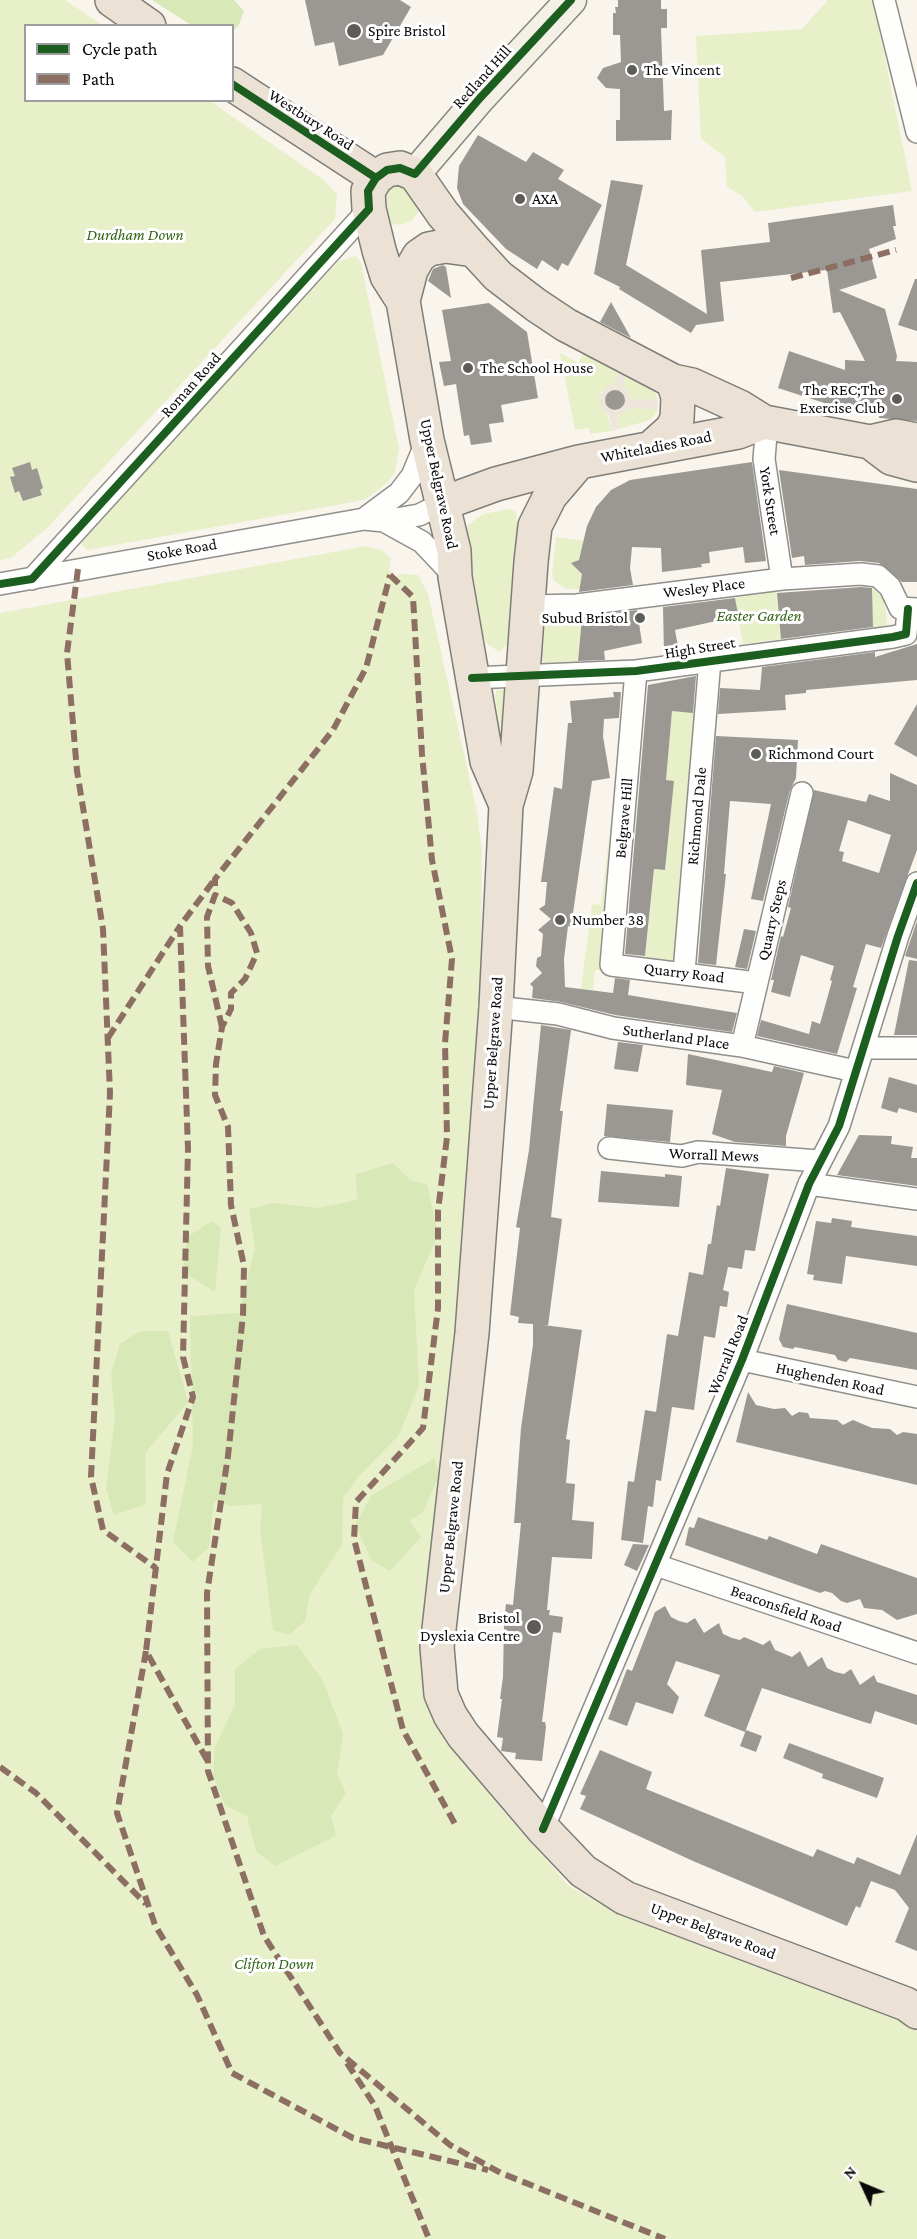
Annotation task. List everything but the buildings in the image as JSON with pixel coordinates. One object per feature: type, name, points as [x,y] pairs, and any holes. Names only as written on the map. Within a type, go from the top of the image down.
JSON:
[{"type":"main road","points":[[112,0],[146,24]]},
{"type":"main road","name":"Redland Hill","points":[[393,174],[480,98],[571,0]]},
{"type":"main road","name":"Westbury Road","points":[[234,85],[393,174],[474,250],[498,276],[566,325],[673,381],[692,385],[740,407],[765,423]]},
{"type":"main road","name":"Upper Belgrave Road","points":[[393,174],[369,191],[369,209],[387,276],[403,301],[427,440],[454,550],[455,577],[487,761],[506,805]]},
{"type":"main road","name":"Upper Belgrave Road","points":[[403,301],[411,270],[419,255],[429,249],[445,246],[474,250]]},
{"type":"main road","points":[[652,447],[672,429],[677,419],[678,397],[673,381]]},
{"type":"main road","points":[[765,423],[870,442],[896,436],[917,440]]},
{"type":"main road","name":"Whiteladies Road","points":[[444,503],[496,484],[579,462],[738,432],[765,423]]},
{"type":"main road","points":[[870,442],[891,458],[917,465]]},
{"type":"main road","name":"Upper Belgrave Road","points":[[579,462],[550,496],[535,526],[516,771],[506,805],[496,1007],[472,1333],[437,1665],[441,1694],[450,1715],[463,1735],[543,1829],[583,1870],[625,1898],[906,2004],[917,2012]]},
{"type":"street","points":[[884,0],[911,84],[917,132]]},
{"type":"street","name":"Roman Road","points":[[32,579],[369,209]]},
{"type":"street","name":"York Street","points":[[765,423],[764,459],[782,579]]},
{"type":"street","name":"Stoke Road","points":[[374,520],[412,476],[427,440]]},
{"type":"street","name":"Stoke Road","points":[[0,584],[112,562],[374,520],[425,514],[444,503]]},
{"type":"street","points":[[374,520],[422,542],[455,577]]},
{"type":"street","name":"Wesley Place","points":[[530,606],[577,604],[782,579],[861,574],[878,576],[890,587],[900,608],[912,609]]},
{"type":"street","name":"High Street","points":[[472,678],[522,678],[636,671],[906,634],[912,609]]},
{"type":"street","name":"Richmond Dale","points":[[684,972],[710,660]]},
{"type":"street","name":"Belgrave Hill","points":[[611,965],[636,671]]},
{"type":"street","name":"Quarry Steps","points":[[742,1046],[802,793]]},
{"type":"street","name":"Worrall Road","points":[[543,1829],[742,1360],[809,1184],[839,1126],[898,936],[917,883]]},
{"type":"street","name":"Quarry Road","points":[[611,965],[684,972],[757,983]]},
{"type":"street","name":"Sutherland Place","points":[[496,1007],[558,1014],[613,1028],[742,1046],[855,1071]]},
{"type":"street","points":[[864,1048],[917,1048]]},
{"type":"street","name":"Worrall Mews","points":[[609,1148],[682,1156],[698,1152],[819,1161]]},
{"type":"street","points":[[809,1184],[917,1199]]},
{"type":"street","name":"Hughenden Road","points":[[742,1360],[917,1397]]},
{"type":"street","name":"Beaconsfield Road","points":[[656,1565],[917,1653]]},
{"type":"green space","name":"Durdham Down","points":[[0,0],[65,0],[101,24],[24,24],[24,102],[211,102],[325,181],[337,195],[335,219],[48,527],[11,558],[0,560]]},
{"type":"green space","points":[[152,0],[234,0],[244,11],[239,25],[234,30],[234,24],[189,24]]},
{"type":"green space","points":[[828,0],[873,0],[912,191],[755,212],[742,196],[727,187],[725,157],[701,139],[696,36],[802,29]]},
{"type":"green space","points":[[404,182],[421,208],[412,221],[400,225],[393,224],[385,220],[383,189]]},
{"type":"green space","points":[[356,256],[361,263],[399,449],[395,472],[386,484],[366,499],[353,502],[88,550],[82,545],[82,537],[339,261]]},
{"type":"green space","points":[[560,353],[578,363],[583,353],[618,372],[614,385],[601,392],[612,431],[590,434],[589,428],[575,430]]},
{"type":"green space","points":[[626,375],[654,390],[658,400],[631,399],[621,385]]},
{"type":"green space","points":[[630,407],[657,409],[657,412],[650,420],[619,429],[617,417]]},
{"type":"green space","points":[[510,509],[516,512],[518,530],[511,640],[500,652],[487,644],[483,634],[466,531],[467,526],[483,514]]},
{"type":"green space","points":[[556,537],[585,541],[583,558],[577,561],[576,568],[582,574],[580,589],[566,589],[554,581],[552,574]]},
{"type":"green space","name":"Clifton Down","points":[[366,546],[381,550],[391,558],[389,570],[395,577],[401,574],[418,575],[428,594],[477,812],[482,852],[481,1002],[459,1350],[424,1628],[421,1670],[426,1691],[460,1755],[502,1810],[569,1886],[611,1910],[892,2013],[917,2031],[917,2239],[0,2239],[0,613]]},
{"type":"green space","points":[[871,580],[883,598],[887,618],[885,629],[873,633]]},
{"type":"green space","name":"Easter Garden","points":[[776,589],[781,639],[743,644],[735,598]]},
{"type":"green space","points":[[565,616],[582,617],[577,667],[543,665],[541,647],[544,628],[548,621]]},
{"type":"green space","points":[[497,690],[507,690],[505,760],[495,695]]},
{"type":"green space","points":[[673,700],[687,712],[697,713],[676,966],[645,962],[654,869],[665,870],[674,781],[666,780]]},
{"type":"green space","points":[[611,823],[619,824],[602,971],[595,970],[593,990],[581,989],[592,904],[601,905]]},
{"type":"green space","points":[[393,1163],[411,1181],[427,1184],[438,1235],[414,1290],[419,1385],[399,1435],[358,1477],[343,1498],[342,1544],[310,1594],[305,1621],[289,1635],[273,1630],[260,1529],[262,1504],[231,1506],[214,1501],[209,1547],[193,1562],[173,1542],[193,1445],[190,1316],[239,1313],[255,1248],[249,1209],[274,1203],[318,1208],[357,1200],[356,1174]]},
{"type":"green space","points":[[212,1221],[221,1228],[215,1292],[183,1272],[187,1237]]},
{"type":"green space","points":[[140,1331],[168,1331],[188,1402],[145,1453],[146,1504],[114,1515],[106,1489],[115,1418],[111,1374],[120,1344]]},
{"type":"green space","points":[[435,1458],[439,1476],[423,1512],[409,1521],[421,1537],[390,1571],[372,1561],[355,1525],[372,1495]]},
{"type":"green space","points":[[297,1645],[323,1681],[343,1734],[337,1775],[346,1793],[331,1816],[336,1836],[275,1866],[256,1851],[247,1816],[225,1805],[213,1776],[215,1747],[235,1705],[235,1669],[260,1649]]},
{"type":"shaded area","points":[[618,372],[626,375],[622,385],[627,389],[631,399],[658,400],[657,409],[630,408],[617,417],[619,429],[612,431],[609,415],[602,409],[599,398],[605,388],[614,384]],"holes":[[[613,391],[620,391],[625,397],[623,407],[617,411],[610,409],[605,402],[607,395]]]},
{"type":"marked path","points":[[791,278],[896,250]]},
{"type":"marked path","points":[[78,569],[67,653],[77,771],[103,929],[110,1093],[91,1477],[103,1530],[156,1568]]},
{"type":"marked path","points":[[390,575],[413,597],[422,754],[432,860],[452,959],[445,1043],[447,1137],[438,1211],[438,1308],[423,1428],[356,1502],[354,1539],[403,1730],[455,1824]]},
{"type":"marked path","points":[[215,886],[215,879],[333,730],[366,668],[390,575]]},
{"type":"marked path","points":[[207,1760],[146,1651],[167,1474],[193,1397],[183,1357],[188,1149],[180,926],[215,879]]},
{"type":"marked path","points":[[222,1027],[208,966],[207,917],[215,895],[232,903],[251,933],[257,953],[245,979],[231,993],[231,1009],[222,1027],[216,1064],[215,1095],[228,1127],[231,1205],[244,1266],[243,1315],[228,1456],[207,1593],[208,1771],[264,1936],[340,2053],[450,2145],[501,2173],[665,2239]]},
{"type":"marked path","points":[[108,1038],[180,926]]},
{"type":"marked path","points":[[146,1651],[117,1813],[155,1925],[197,1995],[232,2073],[353,2138],[488,2170]]},
{"type":"marked path","points":[[0,1767],[36,1793],[146,1904]]},
{"type":"marked path","points":[[347,2063],[375,2106],[429,2239]]},
{"type":"cycle path","points":[[0,584],[32,579],[369,209],[368,191],[376,178],[387,170],[400,168],[415,174],[480,98],[571,0]]},
{"type":"cycle path","points":[[234,85],[376,178]]},
{"type":"cycle path","points":[[472,678],[636,671],[893,637],[906,634],[908,609]]},
{"type":"cycle path","points":[[543,1829],[742,1360],[809,1184],[839,1126],[898,936],[917,883]]},
{"type":"place","name":"Spire Bristol","points":[[354,31]]},
{"type":"place","name":"The Vincent","points":[[632,70]]},
{"type":"place","name":"AXA","points":[[520,199]]},
{"type":"place","name":"The School House","points":[[468,368]]},
{"type":"place","name":"The REC;The Exercise Club","points":[[897,399]]},
{"type":"place","name":"Subud Bristol","points":[[640,618]]},
{"type":"place","name":"Richmond Court","points":[[756,754]]},
{"type":"place","name":"Number 38","points":[[560,920]]},
{"type":"place","name":"Bristol Dyslexia Centre","points":[[534,1627]]}]
